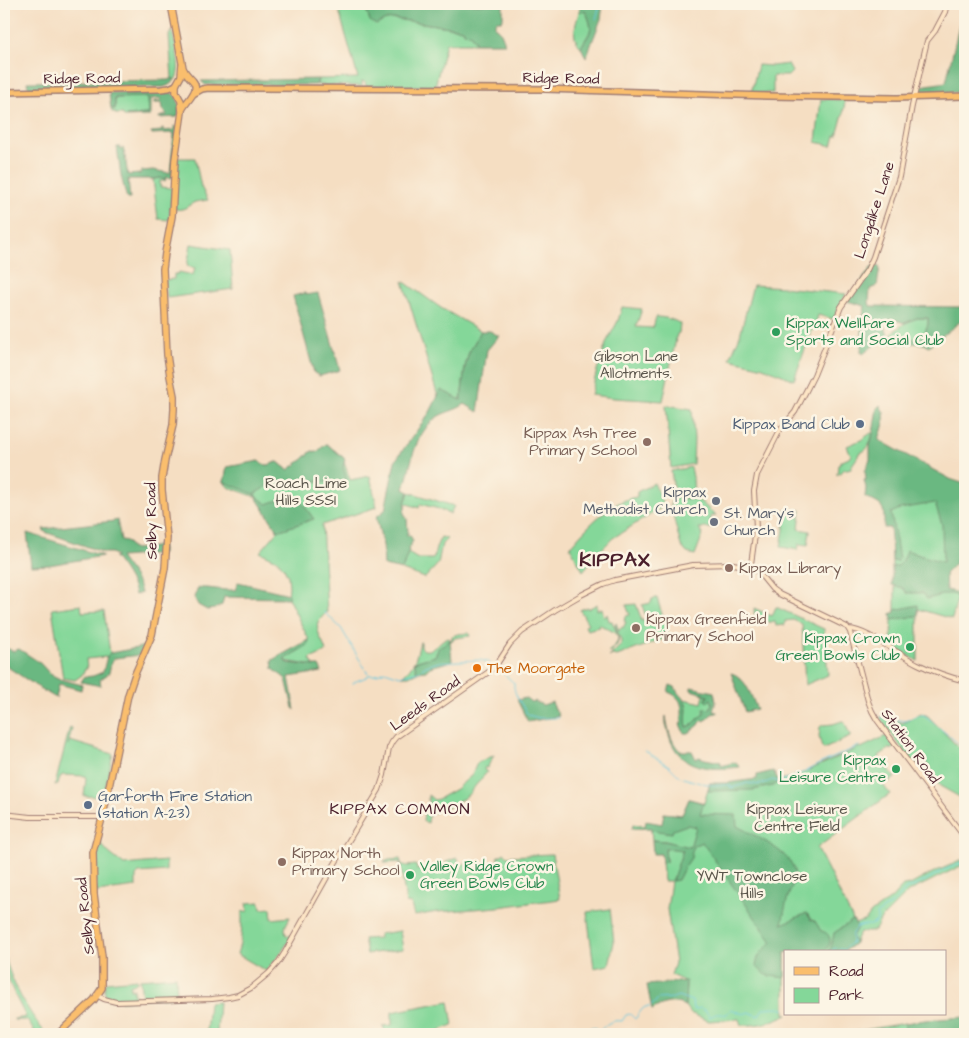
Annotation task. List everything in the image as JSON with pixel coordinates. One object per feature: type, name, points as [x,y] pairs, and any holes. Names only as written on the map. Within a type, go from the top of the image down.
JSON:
[{"type":"highway","points":[[171,4],[184,72],[196,88],[192,95],[185,98],[178,95],[175,88],[182,72],[182,64]]},
{"type":"highway","points":[[177,82],[184,78],[191,80]]},
{"type":"highway","name":"Selby Road","points":[[178,95],[181,101],[182,112]]},
{"type":"highway","name":"Selby Road","points":[[58,1034],[92,1001],[102,988],[102,947],[94,894],[94,846],[128,695],[153,631],[166,560],[167,538],[162,478],[173,425],[174,396],[167,355],[164,268],[172,216],[175,160],[182,112],[192,95]]},
{"type":"main road","name":"Longdike Lane","points":[[751,566],[756,528],[754,493],[756,478],[778,434],[800,404],[814,375],[841,306],[873,257],[899,177],[927,40],[935,31],[947,4]]},
{"type":"main road","name":"Ridge Road","points":[[191,80],[200,86],[208,88]]},
{"type":"main road","name":"Ridge Road","points":[[4,92],[161,89],[169,88],[177,82]]},
{"type":"main road","name":"Ridge Road","points":[[192,95],[208,88],[535,89],[759,96],[914,98],[965,96]]},
{"type":"main road","name":"Ridge Road","points":[[161,89],[172,91],[178,95]]},
{"type":"main road","name":"Leeds Road","points":[[97,993],[106,1000],[118,1002],[225,998],[238,995],[247,990],[274,968],[285,952],[379,790],[384,775],[387,752],[393,740],[490,671],[513,640],[522,632],[555,610],[597,586],[622,578],[698,564],[751,566]]},
{"type":"main road","points":[[751,566],[760,574],[772,590],[778,594],[849,629],[871,636],[926,668],[965,680]]},
{"type":"main road","name":"Station Road","points":[[849,629],[869,704],[874,715],[965,838]]},
{"type":"main road","points":[[4,814],[30,817],[102,817]]},
{"type":"green space","points":[[337,4],[364,4],[367,13],[386,20],[395,19],[463,29],[465,33],[470,33],[476,43],[446,43],[435,86],[366,86],[365,82],[362,81],[362,86],[317,85],[318,79],[358,78]]},
{"type":"green space","points":[[364,4],[503,4],[503,19],[496,21],[495,27],[501,33],[505,43],[476,43],[470,34],[465,33],[463,29],[395,19],[386,20],[376,25],[370,21]]},
{"type":"green space","points":[[581,4],[603,4],[601,19],[586,58],[581,47],[591,27],[586,12],[579,11]]},
{"type":"green space","points":[[964,4],[965,92],[919,93],[921,86],[946,82]]},
{"type":"green space","points":[[579,11],[586,12],[591,27],[581,47],[575,39]]},
{"type":"green space","points":[[172,31],[178,63],[175,80],[172,78],[169,35]]},
{"type":"green space","points":[[788,64],[792,72],[788,76],[773,76],[773,93],[751,93],[758,65]]},
{"type":"green space","points":[[172,78],[175,80],[164,87],[33,88],[28,87],[27,82],[168,80]]},
{"type":"green space","points":[[318,79],[316,85],[205,85],[201,81]]},
{"type":"green space","points":[[165,91],[177,98],[179,106],[178,117],[159,118],[167,115],[162,103],[154,103],[154,101],[161,101],[161,98],[151,99],[150,116],[126,117],[126,115],[149,114],[148,98],[143,97],[115,98],[115,109],[111,109],[109,93]]},
{"type":"green space","points":[[115,98],[148,98],[149,114],[126,115],[124,117],[123,114],[112,112],[111,109],[115,109]]},
{"type":"green space","points":[[821,99],[844,100],[845,102],[837,136],[835,136],[832,146],[816,142]]},
{"type":"green space","points":[[174,126],[177,127],[172,178],[128,179],[130,199],[127,199],[121,176],[117,147],[123,148],[128,175],[153,170],[170,173],[174,133],[152,134],[151,132],[162,131],[162,128],[163,131],[174,130]]},
{"type":"green space","points":[[178,158],[195,158],[201,187],[208,200],[195,202],[183,209],[175,209]]},
{"type":"green space","points":[[153,179],[166,179],[165,181],[160,181],[160,187],[172,188],[169,220],[158,219]]},
{"type":"green space","points":[[191,244],[230,250],[233,289],[167,298],[165,280],[174,279],[174,274],[179,272],[193,275],[195,268],[187,266]]},
{"type":"green space","points":[[880,267],[877,286],[870,289],[870,306],[961,307],[965,286],[965,318],[929,346],[918,343],[893,343],[883,338],[863,354],[861,352],[865,306],[847,301],[871,268]],"holes":[[[917,318],[928,318],[928,324],[922,340],[889,337],[883,323],[891,319],[905,323]]]},
{"type":"green space","points":[[403,281],[441,308],[481,331],[469,352],[461,400],[441,391],[438,397]]},
{"type":"green space","name":"Kippax Wellfare Sports and Social Club","points":[[753,285],[846,294],[833,319],[818,315],[794,380],[763,367],[730,359],[740,335]]},
{"type":"green space","points":[[305,293],[306,295],[318,293],[340,370],[320,376],[314,373],[293,296]]},
{"type":"green space","name":"Gibson Lane Allotments.","points":[[622,307],[642,309],[636,327],[653,328],[656,317],[662,317],[680,324],[663,401],[591,395],[607,341],[618,321]]},
{"type":"green space","points":[[917,318],[928,318],[928,324],[922,340],[889,337],[905,323]]},
{"type":"green space","points":[[481,331],[490,331],[499,336],[487,350],[478,412],[465,404],[436,418],[422,434],[414,450],[404,489],[409,492],[404,513],[407,519],[408,533],[406,534],[410,535],[413,541],[408,549],[402,570],[384,566],[383,545],[376,517],[385,510],[395,461],[430,412],[441,390],[461,400],[469,352]]},
{"type":"green space","points":[[666,405],[692,409],[693,464],[671,468]]},
{"type":"green space","points":[[880,405],[884,413],[884,420],[879,440],[950,479],[965,484],[965,536],[954,565],[945,574],[946,590],[965,595],[965,600],[952,594],[927,599],[922,593],[907,593],[903,588],[892,585],[892,567],[900,564],[907,550],[943,562],[942,525],[935,503],[900,509],[891,513],[899,558],[898,561],[892,561],[890,528],[884,528],[882,508],[865,497],[865,471],[870,460],[870,446],[877,408]]},
{"type":"green space","points":[[873,433],[867,448],[859,453],[851,468],[843,470],[837,475],[840,461],[849,458],[851,455],[847,446]]},
{"type":"green space","points":[[878,441],[950,479],[945,590],[954,592],[957,600],[952,619],[918,609],[918,661],[891,646],[892,620],[895,612],[892,544],[890,527],[870,460]]},
{"type":"green space","name":"Roach Lime Hills SSSI","points":[[327,444],[345,459],[344,462],[350,480],[370,476],[377,507],[322,525],[327,612],[318,622],[317,626],[326,652],[310,659],[314,666],[285,661],[284,659],[308,645],[309,640],[288,598],[288,576],[284,568],[277,560],[260,552],[278,531],[256,497],[228,487],[224,482],[225,478],[259,461],[267,465],[278,462],[288,470],[312,451],[317,452]]},
{"type":"green space","points":[[327,444],[345,459],[343,467],[347,480],[337,484],[315,481],[306,485],[298,481],[286,486],[278,480],[254,494],[224,482],[227,467],[259,461],[267,465],[278,462],[288,470],[312,451],[317,452]]},
{"type":"green space","points":[[691,467],[694,498],[675,497],[671,471]]},
{"type":"green space","points":[[654,483],[664,506],[613,538],[583,571],[570,547],[608,509],[627,499],[637,497],[637,492]]},
{"type":"green space","points":[[409,492],[454,506],[450,514],[420,504],[419,508],[405,503]]},
{"type":"green space","points":[[254,494],[267,504],[284,498],[300,500],[314,519],[278,531]]},
{"type":"green space","points":[[674,498],[700,501],[716,516],[711,516],[711,528],[699,528],[703,534],[695,555],[687,553],[681,546],[671,508],[671,502]]},
{"type":"green space","points":[[785,509],[801,510],[799,529],[810,531],[808,545],[799,544],[798,550],[781,547]]},
{"type":"green space","points":[[117,520],[121,540],[127,541],[132,549],[162,545],[162,554],[120,557],[140,588],[141,593],[135,595],[130,580],[114,557],[117,556],[45,532],[43,529]]},
{"type":"green space","points":[[27,533],[103,556],[31,566]]},
{"type":"green space","points":[[441,537],[447,539],[442,544],[438,564],[425,578],[402,570],[408,553],[418,559],[434,558],[436,547]]},
{"type":"green space","points":[[238,582],[289,594],[288,598],[224,597],[222,605],[215,609],[207,610],[198,605],[194,597],[198,588],[235,590]]},
{"type":"green space","points":[[657,598],[669,637],[617,656],[612,655],[609,657],[621,645],[615,625],[616,623],[619,631],[621,627],[623,628],[626,616],[630,615],[626,605],[636,604],[642,621],[647,620],[642,605],[651,603],[652,599]]},
{"type":"green space","points":[[597,604],[597,610],[602,608],[604,617],[607,614],[609,621],[612,621],[618,638],[613,632],[598,624],[599,627],[587,630],[585,626],[588,624],[580,610],[587,607],[588,609]]},
{"type":"green space","points":[[81,605],[82,612],[104,611],[110,653],[106,657],[86,659],[87,669],[75,680],[63,678],[52,609]]},
{"type":"green space","points":[[918,605],[918,616],[892,620],[891,613],[894,613],[895,610]]},
{"type":"green space","points":[[776,607],[824,629],[828,675],[805,685],[802,624],[793,620],[785,621],[785,625],[776,626],[775,622],[755,622],[754,608],[772,616]]},
{"type":"green space","points":[[469,633],[470,636],[455,638],[450,642],[452,636],[458,634]]},
{"type":"green space","points":[[446,638],[450,640],[435,656],[414,662],[417,672],[409,676],[402,676],[414,661],[420,642],[424,650],[431,650]]},
{"type":"green space","points":[[618,638],[617,645],[608,652],[614,647]]},
{"type":"green space","points":[[309,640],[308,645],[285,659],[289,663],[319,666],[322,672],[289,677],[295,710],[286,679],[273,669],[272,660]]},
{"type":"green space","points":[[450,640],[452,661],[430,667],[426,671],[417,672],[414,662],[435,656],[439,647]]},
{"type":"green space","points":[[144,646],[140,655],[115,658],[111,663],[109,673],[100,680],[101,686],[81,682],[84,677],[103,672],[107,656],[110,653]]},
{"type":"green space","points":[[4,647],[13,651],[19,649],[39,662],[50,674],[82,685],[81,690],[59,684],[56,698],[9,668],[4,662]]},
{"type":"green space","points":[[731,673],[741,678],[757,709],[745,712]]},
{"type":"green space","points":[[670,685],[675,687],[685,702],[687,727],[692,725],[704,713],[704,708],[710,709],[712,704],[711,699],[707,702],[705,700],[708,696],[691,690],[691,687],[714,692],[716,702],[713,711],[717,713],[712,714],[705,721],[703,720],[689,733],[684,733],[680,724],[682,722],[681,704],[677,697],[668,692]]},
{"type":"green space","points":[[704,695],[708,696],[707,699],[711,699],[710,709],[692,725],[687,727],[687,706],[684,699],[702,703]]},
{"type":"green space","points":[[526,698],[531,702],[534,701],[543,705],[552,702],[559,716],[528,722],[517,700]]},
{"type":"green space","points":[[921,713],[928,716],[965,753],[965,800],[940,786],[929,772],[932,770],[924,760],[915,767],[880,718],[903,723]]},
{"type":"green space","points":[[666,716],[670,735],[680,751],[692,751],[696,759],[699,757],[721,762],[721,766],[736,762],[739,767],[706,768],[687,761],[673,746],[667,728]]},
{"type":"green space","points":[[844,721],[850,737],[824,749],[822,748],[819,737],[820,727]]},
{"type":"green space","points":[[70,727],[72,728],[68,745],[70,741],[113,754],[103,797],[84,796],[85,776],[63,775],[60,777],[58,785],[55,785]]},
{"type":"green space","name":"YWT Townclose Hills","points":[[886,736],[894,746],[891,750],[890,748],[879,756],[879,760],[895,778],[883,785],[890,794],[817,848],[855,924],[866,920],[871,913],[891,899],[903,886],[910,885],[965,859],[965,864],[908,892],[881,919],[875,930],[860,932],[855,943],[852,937],[835,950],[784,950],[784,1016],[765,1023],[741,1025],[739,1019],[709,1021],[690,1013],[685,1006],[686,982],[671,975],[675,963],[667,909],[671,881],[664,881],[662,863],[666,862],[665,847],[683,850],[673,880],[685,849],[666,841],[652,840],[651,830],[668,832],[672,814],[682,815],[689,799],[704,803],[710,783],[723,785],[774,781],[794,777]]},
{"type":"green space","points":[[494,755],[487,768],[485,767],[484,770],[487,772],[471,792],[463,799],[429,815],[428,823],[423,821],[424,813],[430,808],[428,795],[434,800],[456,789],[472,775],[477,763]]},
{"type":"green space","points":[[773,771],[779,781],[773,786],[753,790],[708,791],[710,783],[757,779],[757,775]]},
{"type":"green space","points":[[689,799],[704,803],[700,814],[736,815],[737,826],[781,852],[793,867],[795,875],[782,924],[807,913],[821,931],[829,936],[829,946],[825,950],[784,950],[784,978],[769,976],[760,970],[756,966],[758,958],[772,942],[702,842],[693,846],[691,858],[678,880],[672,881],[683,850],[665,848],[666,862],[662,863],[661,854],[653,854],[652,840],[690,847],[696,827],[687,825],[673,830],[672,833],[651,830],[651,828],[632,829],[633,824],[645,826],[646,821],[662,824],[664,813],[682,815]]},
{"type":"green space","points":[[100,843],[124,865],[166,861],[166,871],[139,873],[136,876],[136,887],[96,892],[95,860]]},
{"type":"green space","points":[[505,853],[508,856],[552,854],[560,899],[414,916],[411,904],[406,903],[400,862],[384,863],[389,860],[400,859],[402,865],[416,865],[417,870],[446,864],[446,862],[458,858],[459,864],[467,863],[472,870],[482,866],[484,869],[499,860],[497,857]]},
{"type":"green space","points":[[260,902],[261,909],[271,908],[272,919],[290,917],[285,929],[286,935],[292,936],[266,971],[237,954],[241,938],[242,912],[248,911],[247,903]]},
{"type":"green space","points":[[610,909],[614,942],[609,965],[594,968],[587,912]]},
{"type":"green space","points":[[853,920],[857,928],[852,937],[855,943],[846,950],[830,950],[834,933]]},
{"type":"green space","points":[[400,931],[403,949],[367,954],[364,939],[379,938],[379,934]]},
{"type":"green space","points":[[4,953],[20,996],[46,1034],[33,1034],[34,1031],[27,1020],[14,1020],[26,1017],[8,979]]},
{"type":"green space","points":[[176,976],[177,997],[142,999],[140,979]]},
{"type":"green space","points":[[137,979],[137,982],[130,985],[130,989],[134,989],[133,994],[136,996],[136,1000],[114,1001],[110,1000],[105,994],[106,982]]},
{"type":"green space","points":[[686,981],[685,1006],[668,1003],[652,1010],[647,985]]},
{"type":"green space","points":[[449,1001],[453,1025],[430,1034],[386,1034],[383,1026],[392,1025],[392,1012]]},
{"type":"green space","points":[[219,1002],[217,1034],[206,1034],[209,1003]]},
{"type":"green space","points":[[965,1017],[965,1034],[905,1034],[905,1023]]},
{"type":"green space","points":[[905,1023],[905,1034],[850,1034],[852,1032]]},
{"type":"waterway","points":[[596,19],[600,4]]},
{"type":"waterway","points":[[324,612],[341,628],[368,674]]},
{"type":"waterway","points":[[353,683],[369,675],[385,671],[400,676],[419,671],[426,666],[439,662],[480,660],[491,665]]},
{"type":"waterway","points":[[496,669],[514,683],[516,695],[528,715],[539,718],[559,718]]},
{"type":"waterway","points":[[881,717],[905,721],[919,715],[924,715],[965,749]]},
{"type":"waterway","points":[[702,783],[730,785],[731,788],[746,783],[764,784],[773,780],[778,782],[802,773],[859,746]]},
{"type":"waterway","points":[[645,751],[669,766],[680,777],[700,783]]},
{"type":"waterway","points":[[895,901],[906,889],[965,862]]},
{"type":"waterway","points":[[843,950],[852,942],[852,933],[857,927],[871,925],[877,921],[877,914],[893,903]]},
{"type":"waterway","points":[[832,950],[836,948],[843,950]]},
{"type":"waterway","points":[[582,1034],[584,1028],[595,1027],[595,1033],[598,1033],[608,1023],[622,1021],[626,1015],[630,1014],[635,1019],[643,1008],[650,1007],[658,999],[678,996],[692,1001],[695,1010],[700,1008],[706,1011],[710,1017],[716,1014],[726,1014],[731,1009],[743,1014],[749,1012],[758,1016],[764,1008],[776,1007],[784,1009]]},
{"type":"place","name":"Kippax Wellfare Sports and Social Club","points":[[776,332]]},
{"type":"place","name":"Kippax Band Club","points":[[860,424]]},
{"type":"place","name":"Kippax Ash Tree Primary School","points":[[647,442]]},
{"type":"place","name":"Kippax Methodist Church","points":[[716,501]]},
{"type":"place","name":"St. Mary's Church","points":[[714,522]]},
{"type":"place","name":"Kippax Library","points":[[729,568]]},
{"type":"place","name":"Kippax Greenfield Primary School","points":[[636,628]]},
{"type":"place","name":"Kippax Crown Green Bowls Club","points":[[910,647]]},
{"type":"place","name":"The Moorgate","points":[[477,668]]},
{"type":"place","name":"Kippax Leisure Centre","points":[[896,769]]},
{"type":"place","name":"Garforth Fire Station (station A-23)","points":[[88,805]]},
{"type":"place","name":"Kippax North Primary School","points":[[282,862]]},
{"type":"place","name":"Valley Ridge Crown Green Bowls Club","points":[[410,875]]},
{"type":"district","name":"KIPPAX","points":[[615,559]]},
{"type":"district","name":"KIPPAX COMMON","points":[[400,808]]},
{"type":"park label","name":"Kippax Leisure Centre Field","points":[[797,818]]}]
